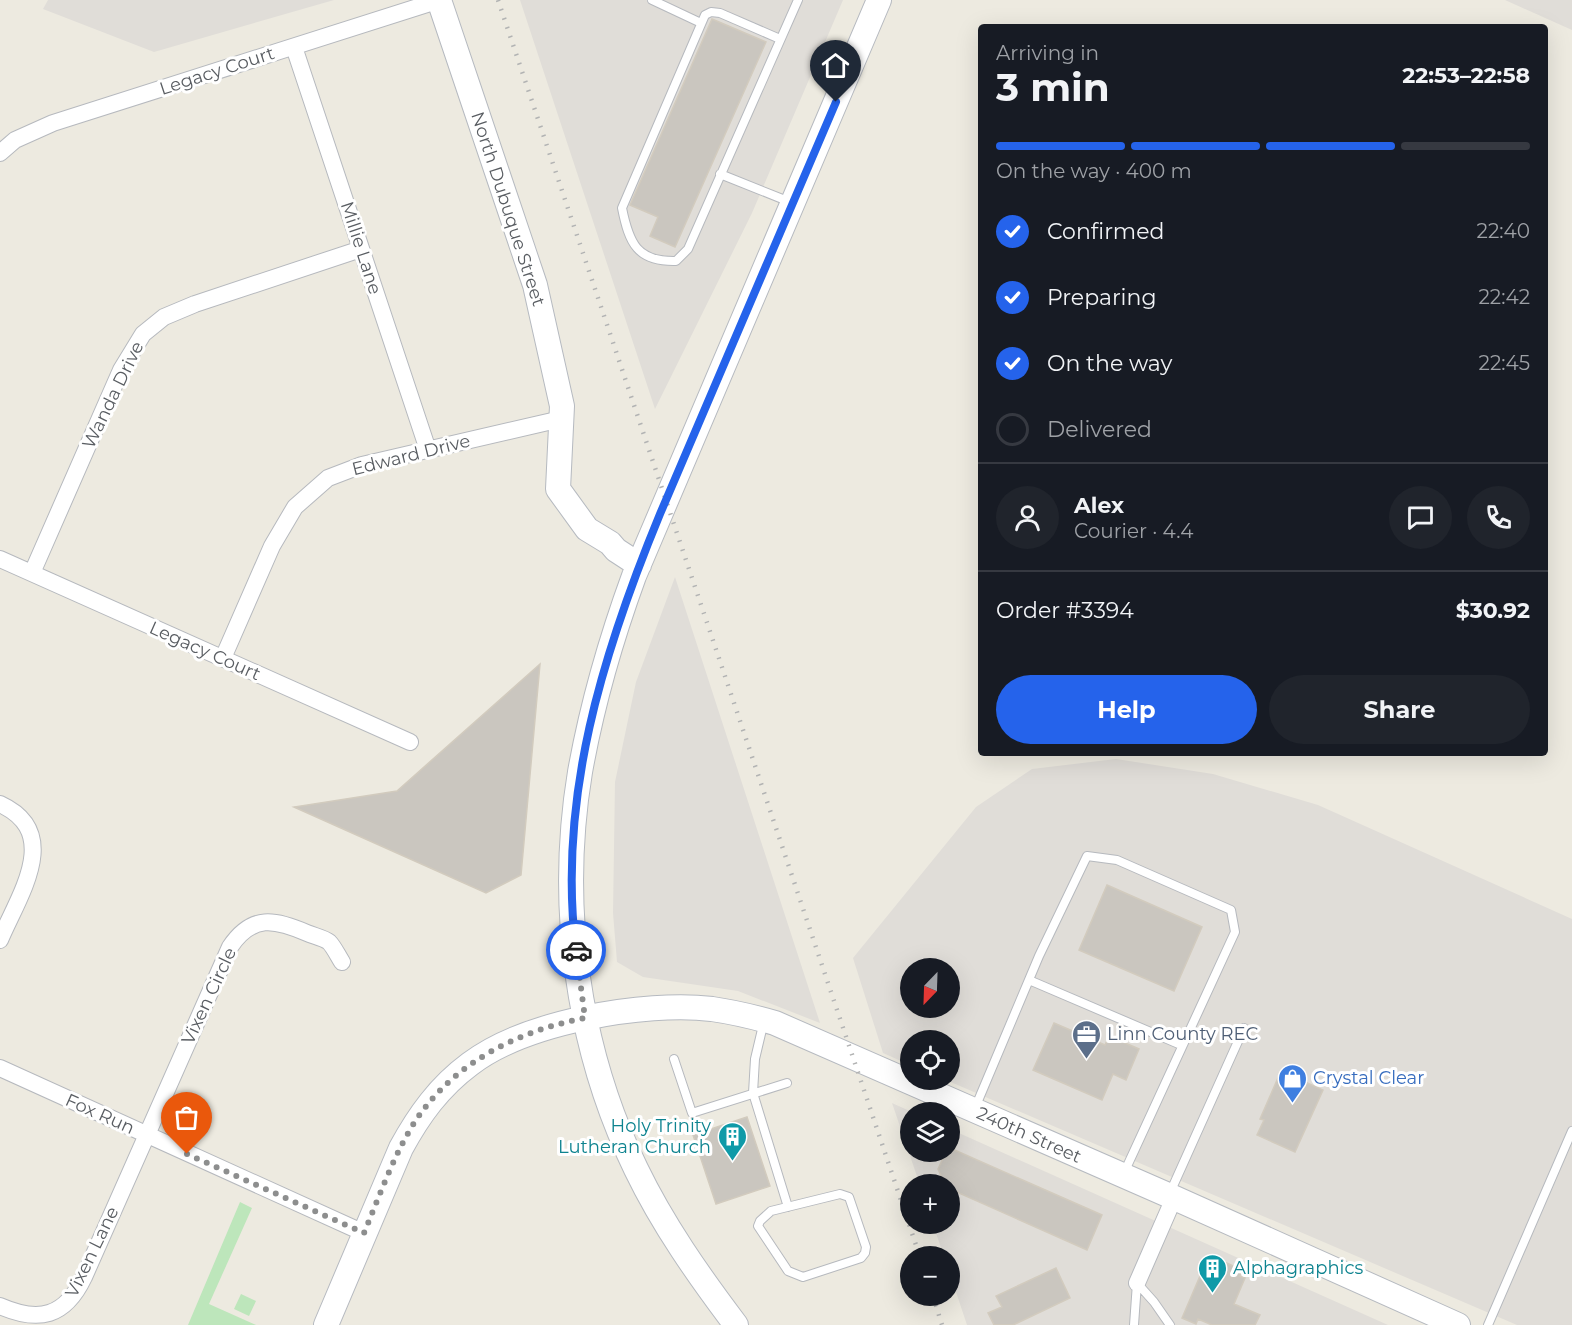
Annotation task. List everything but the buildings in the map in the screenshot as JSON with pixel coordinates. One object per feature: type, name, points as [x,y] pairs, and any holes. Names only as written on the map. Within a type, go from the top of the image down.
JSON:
[{"type":"street","name":"Legacy Court","points":[[0,153],[15,140],[53,123],[440,0]]},
{"type":"street","name":"North Dubuque Street","points":[[440,0],[536,285],[562,406],[558,489],[587,530],[610,543],[616,550],[639,565]]},
{"type":"street","points":[[736,1325],[677,1242],[637,1171],[606,1095],[585,1018],[574,933],[571,874],[574,820],[587,736],[615,628],[639,565],[879,0]]},
{"type":"street","name":"Millie Lane","points":[[294,46],[428,450]]},
{"type":"street","name":"Wanda Drive","points":[[32,573],[121,370],[143,334],[164,317],[195,304],[361,249]]},
{"type":"street","name":"Edward Drive","points":[[223,658],[272,546],[295,507],[328,478],[363,465],[561,419]]},
{"type":"street","name":"Legacy Court","points":[[0,559],[410,742]]},
{"type":"street","points":[[0,804],[14,811],[27,824],[32,836],[33,849],[30,870],[0,940]]},
{"type":"street","name":"Vixen Circle","points":[[146,1135],[230,947],[239,934],[252,926],[266,922],[283,922],[328,942],[342,962]]},
{"type":"street","name":"240th Street","points":[[326,1325],[401,1148],[416,1121],[445,1085],[470,1063],[522,1036],[585,1018],[645,1010],[688,1008],[711,1009],[765,1020],[853,1056],[1458,1325]]},
{"type":"street","name":"Fox Run","points":[[0,1068],[364,1233]]},
{"type":"street","name":"Vixen Lane","points":[[0,1306],[17,1314],[31,1317],[60,1309],[70,1300],[84,1277],[146,1135]]},
{"type":"street","points":[[1137,1283],[1172,1196]]},
{"type":"lane","points":[[652,0],[701,22]]},
{"type":"lane","points":[[780,39],[720,13],[711,12],[705,15],[623,201],[623,214],[630,237],[648,258],[676,261],[688,249],[798,0]]},
{"type":"lane","points":[[720,174],[793,203]]},
{"type":"lane","points":[[974,1111],[1029,980],[1087,856],[1117,860],[1231,910],[1235,932],[1122,1175]]},
{"type":"lane","points":[[1029,980],[1181,1045]]},
{"type":"lane","points":[[765,1020],[755,1059],[753,1093],[788,1207]]},
{"type":"lane","points":[[1172,1196],[1244,1028]]},
{"type":"lane","points":[[674,1059],[692,1113],[787,1083]]},
{"type":"lane","points":[[1488,1325],[1572,1131]]},
{"type":"lane","points":[[840,1194],[849,1197],[866,1247],[865,1253],[861,1258],[803,1277],[788,1271],[759,1226],[760,1221],[771,1211],[788,1207],[840,1194]]},
{"type":"lane","points":[[1134,1325],[1137,1283]]},
{"type":"lane","points":[[1137,1283],[1170,1325]]},
{"type":"shaded area","points":[[48,0],[334,0],[154,52],[43,9]]},
{"type":"shaded area","points":[[520,0],[843,0],[752,213],[655,409]]},
{"type":"shaded area","points":[[1505,0],[1572,0],[1572,30]]},
{"type":"shaded area","points":[[675,577],[820,1023],[738,991],[643,977],[617,962],[613,913],[615,782],[636,682]]},
{"type":"shaded area","points":[[1116,759],[1213,774],[1318,805],[1572,919],[1572,1325],[1517,1325],[960,1086],[960,1030],[900,1030],[900,1061],[883,1053],[853,958],[976,807],[1032,769]]},
{"type":"shaded area","points":[[892,1103],[900,1107],[900,1126]]},
{"type":"shaded area","points":[[960,1133],[1388,1325],[967,1325],[960,1304],[960,1246],[940,1246],[936,1234],[960,1234],[960,1174],[916,1174],[912,1162],[960,1162]]},
{"type":"green space","points":[[240,1202],[252,1208],[209,1304],[256,1325],[188,1325]]},
{"type":"green space","points":[[241,1294],[256,1301],[249,1316],[234,1309]]},
{"type":"railway","points":[[498,0],[916,1246]]},
{"type":"railway","points":[[936,1306],[942,1325]]},
{"type":"way so far","points":[[187,1154],[364,1233],[401,1148],[427,1105],[445,1085],[470,1063],[497,1047],[522,1036],[585,1018],[576,950]]},
{"type":"place","name":"Linn County REC","points":[[1086,1060]]},
{"type":"place","name":"Crystal Clear","points":[[1292,1104]]},
{"type":"place","name":"Holy Trinity Lutheran Church","points":[[732,1162]]},
{"type":"place","name":"Alphagraphics","points":[[1212,1294]]},
{"type":"route","points":[[576,950],[571,874],[574,820],[587,736],[615,628],[660,514],[836,102]]}]
